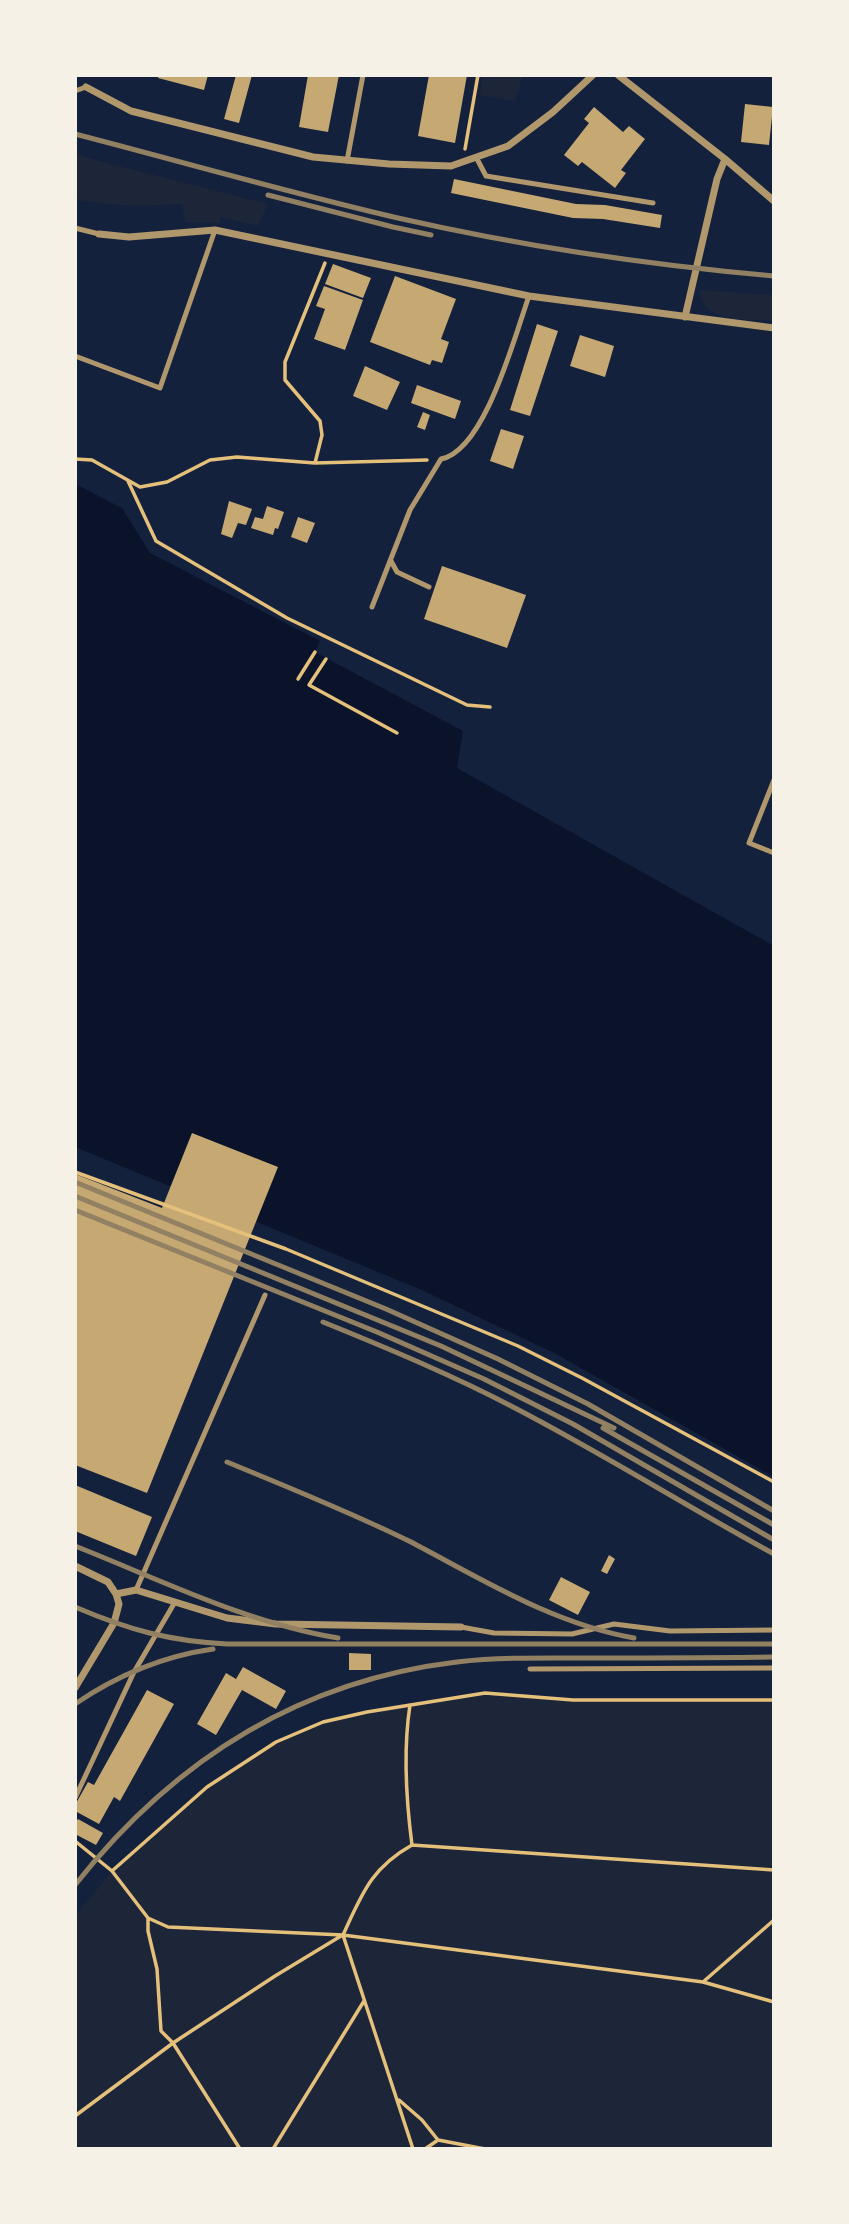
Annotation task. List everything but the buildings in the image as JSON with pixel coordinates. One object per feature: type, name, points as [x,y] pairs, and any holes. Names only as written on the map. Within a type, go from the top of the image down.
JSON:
[{"type":"street","points":[[86,87],[131,111],[313,157],[451,166],[508,146],[553,112],[593,75]]},
{"type":"street","points":[[618,75],[774,201]]},
{"type":"street","points":[[685,317],[717,178],[725,159]]},
{"type":"street","points":[[99,234],[130,237],[215,230],[529,296],[774,328]]},
{"type":"street","points":[[75,1566],[108,1582],[119,1604],[114,1623],[75,1688]]},
{"type":"street","points":[[116,1594],[136,1590],[227,1618],[276,1624],[461,1627]]},
{"type":"lane","points":[[347,160],[363,75]]},
{"type":"lane","points":[[75,91],[86,87]]},
{"type":"lane","points":[[476,157],[486,176],[653,203]]},
{"type":"lane","points":[[75,228],[99,234]]},
{"type":"lane","points":[[75,356],[160,388],[215,230]]},
{"type":"lane","points":[[373,607],[410,510],[441,459],[450,458],[460,449],[487,414],[529,296]]},
{"type":"lane","points":[[391,561],[397,572],[429,587]]},
{"type":"lane","points":[[774,780],[749,843],[774,853]]},
{"type":"lane","points":[[136,1590],[265,1295]]},
{"type":"lane","points":[[75,1798],[134,1672],[175,1602]]},
{"type":"lane","points":[[461,1627],[507,1634],[572,1634],[614,1624],[670,1631],[774,1630]]},
{"type":"lane","points":[[530,1669],[774,1668]]},
{"type":"path","points":[[466,161],[464,153],[478,75]]},
{"type":"path","points":[[315,463],[322,435],[320,421],[285,380],[285,362],[330,253]]},
{"type":"path","points":[[75,459],[92,460],[140,486],[167,482],[210,460],[237,457],[315,463],[441,459]]},
{"type":"path","points":[[128,481],[156,541],[287,618],[467,705],[490,707]]},
{"type":"path","points":[[298,679],[315,652]]},
{"type":"path","points":[[326,659],[309,685],[397,733]]},
{"type":"path","points":[[75,1172],[286,1249],[518,1346],[774,1482]]},
{"type":"path","points":[[112,1871],[207,1787],[276,1742],[323,1722],[485,1693],[573,1700],[774,1700]]},
{"type":"path","points":[[410,1705],[407,1723],[407,1807],[412,1844]]},
{"type":"path","points":[[75,1841],[112,1871],[148,1918],[168,1927],[343,1935],[703,1982],[774,2002]]},
{"type":"path","points":[[75,2116],[173,2043],[343,1935],[366,1885],[390,1857],[412,1844],[774,1870]]},
{"type":"path","points":[[148,1918],[148,1931],[158,1969],[161,2031],[173,2043],[240,2149]]},
{"type":"path","points":[[703,1982],[774,1920]]},
{"type":"path","points":[[343,1935],[413,2149]]},
{"type":"path","points":[[273,2149],[364,2001]]},
{"type":"path","points":[[397,2099],[422,2120],[438,2140],[485,2149]]},
{"type":"path","points":[[425,2149],[438,2140]]},
{"type":"shaded area","points":[[483,75],[523,75],[515,101],[480,95]]},
{"type":"shaded area","points":[[75,154],[268,204],[258,226],[220,217],[220,223],[185,222],[182,204],[128,205],[75,199]]},
{"type":"shaded area","points":[[700,290],[774,295],[774,321],[728,318],[717,314],[708,309],[702,301]]},
{"type":"shaded area","points":[[75,484],[122,508],[150,553],[320,641],[315,652],[463,731],[457,768],[774,946],[774,1477],[556,1354],[424,1291],[75,1147]]},
{"type":"shaded area","points":[[485,1693],[573,1700],[774,1700],[774,2149],[75,2149],[75,1916],[112,1871],[207,1787],[276,1742],[323,1722]]},
{"type":"railway","points":[[75,134],[317,198],[444,228],[585,253],[774,276]]},
{"type":"railway","points":[[268,195],[431,235]]},
{"type":"railway","points":[[75,1182],[386,1309],[498,1359],[588,1404],[774,1511]]},
{"type":"railway","points":[[75,1196],[441,1346],[614,1428]]},
{"type":"railway","points":[[75,1210],[377,1332],[484,1379],[573,1424],[774,1540]]},
{"type":"railway","points":[[323,1322],[443,1373],[513,1407],[774,1554]]},
{"type":"railway","points":[[603,1428],[774,1525]]},
{"type":"railway","points":[[227,1462],[387,1530],[546,1611],[603,1631],[634,1638]]},
{"type":"railway","points":[[75,1546],[237,1611],[338,1638]]},
{"type":"railway","points":[[75,1607],[149,1633],[227,1644],[774,1644]]},
{"type":"railway","points":[[75,1704],[141,1669],[213,1649]]},
{"type":"railway","points":[[75,1885],[113,1841],[154,1801],[197,1765],[243,1734],[292,1708],[344,1687],[399,1672],[473,1660],[774,1657]]}]
